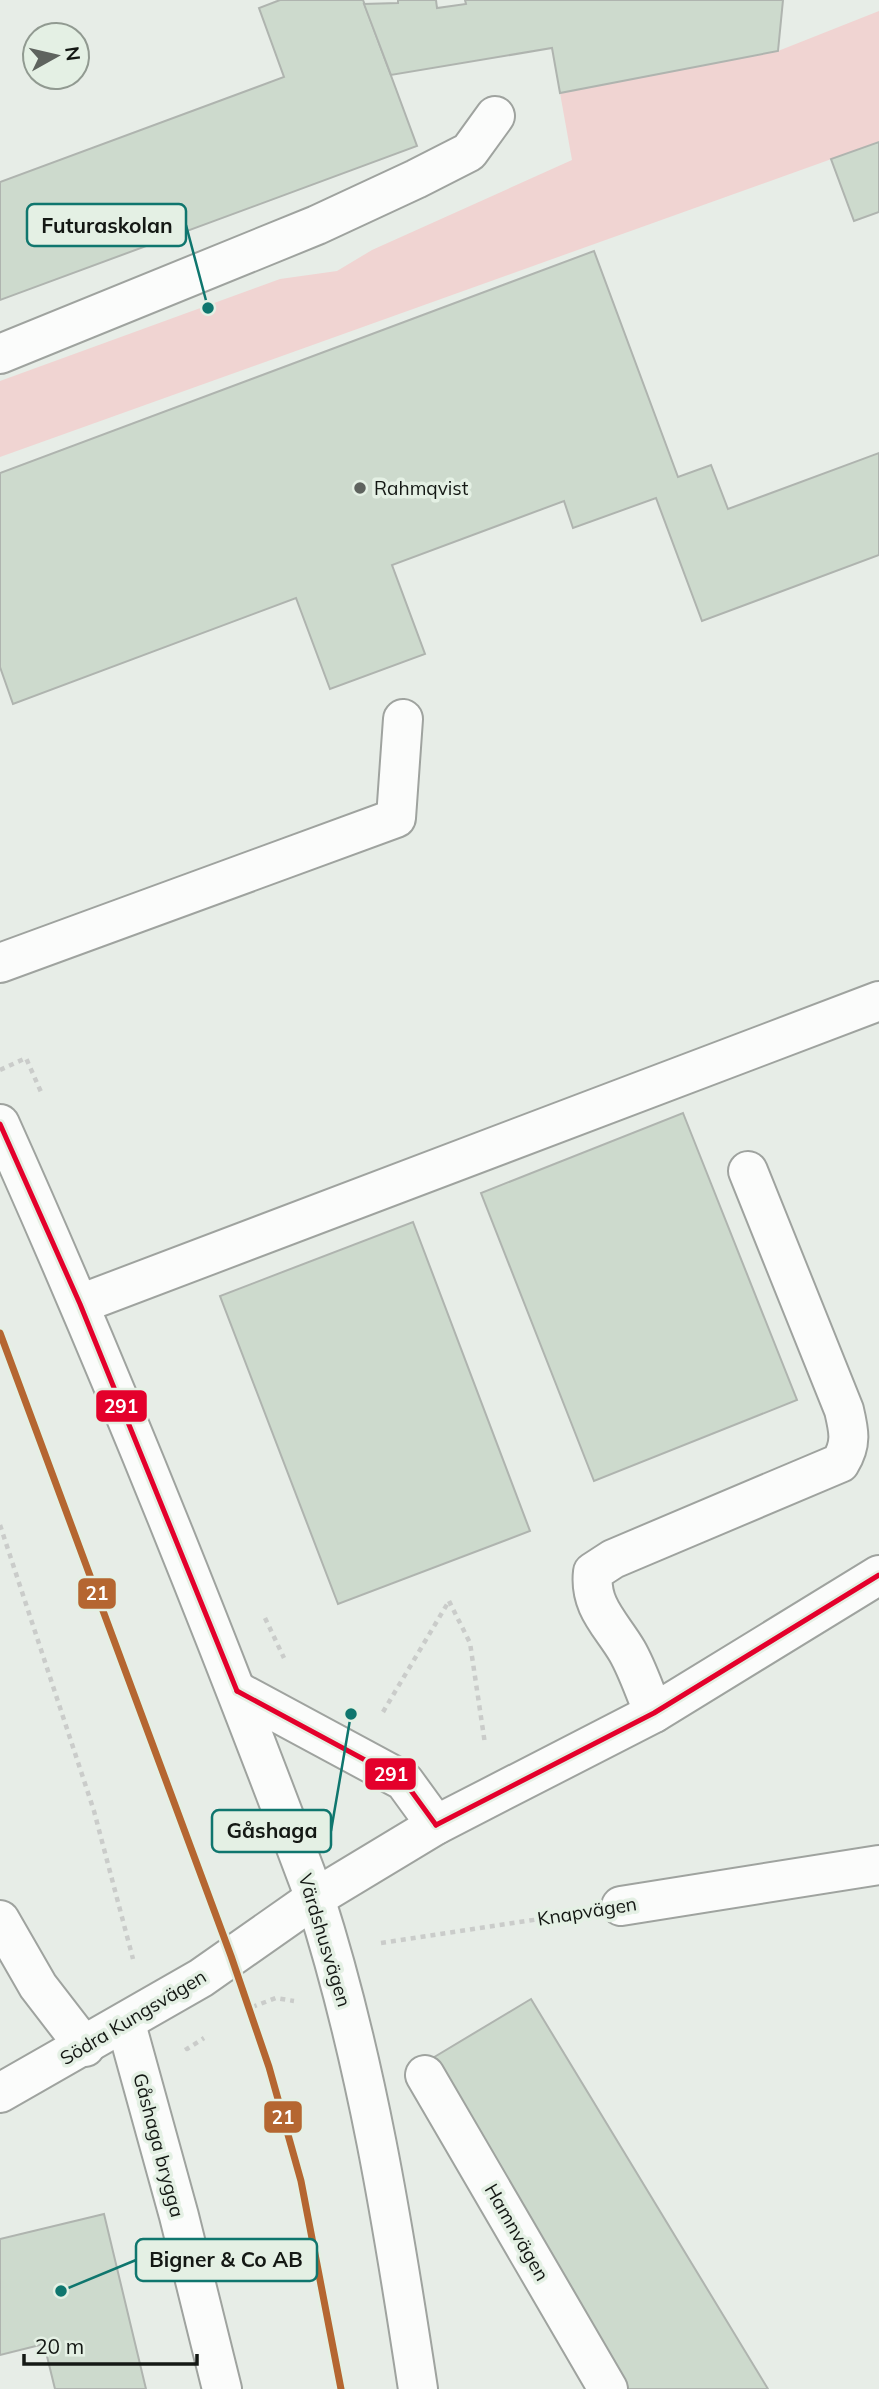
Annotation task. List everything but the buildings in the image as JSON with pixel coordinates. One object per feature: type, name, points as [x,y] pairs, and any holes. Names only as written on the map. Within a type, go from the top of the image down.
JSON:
[{"type":"street","points":[[0,354],[317,225],[416,179],[469,152],[495,116]]},
{"type":"street","points":[[0,963],[396,818],[403,719]]},
{"type":"street","points":[[80,1304],[879,1001]]},
{"type":"street","name":"Värdshusvägen","points":[[0,1125],[80,1304],[237,1691],[315,1898],[332,1951],[361,2066],[394,2236],[418,2389]]},
{"type":"street","points":[[654,1713],[627,1651],[597,1606],[591,1590],[593,1572],[613,1559],[840,1463],[848,1450],[850,1434],[844,1410],[748,1171]]},
{"type":"street","name":"Södra Kungsvägen","points":[[0,2093],[85,2047],[201,1978],[315,1898],[436,1825],[654,1713],[875,1590]]},
{"type":"street","points":[[237,1691],[404,1781],[436,1825]]},
{"type":"street","name":"Knapvägen","points":[[621,1906],[879,1865]]},
{"type":"street","points":[[0,1920],[38,1986],[85,2047]]},
{"type":"street","name":"Gåshaga brygga","points":[[142,2014],[179,2216],[222,2389]]},
{"type":"street","name":"Hamnvägen","points":[[425,2075],[608,2389]]},
{"type":"path","points":[[0,1070],[26,1058],[42,1096]]},
{"type":"path","points":[[0,1525],[94,1811],[132,1958],[142,2014],[187,2049],[209,2035]]},
{"type":"path","points":[[380,1716],[449,1601],[470,1643],[486,1760],[503,1790]]},
{"type":"path","points":[[263,1614],[287,1664]]},
{"type":"path","name":"Knapvägen","points":[[373,1945],[621,1906]]},
{"type":"path","points":[[249,2008],[276,1998],[300,2001],[308,2010],[342,1998]]},
{"type":"shaded area","points":[[879,11],[879,142],[0,457],[0,381],[280,279],[337,271],[372,250],[572,160],[560,93],[778,51]]},
{"type":"transit line","name":"291","points":[[0,1124],[80,1304],[237,1691]]},
{"type":"transit line","name":"21","points":[[0,1333],[231,1956],[269,2067],[301,2181],[341,2389]]},
{"type":"transit line","name":"291","points":[[436,1825],[654,1713],[879,1575]]},
{"type":"transit line","name":"291","points":[[237,1691],[404,1781],[436,1825]]},
{"type":"place","name":"Futuraskolan","points":[[208,308]]},
{"type":"place","name":"Rahmqvist","points":[[360,488]]},
{"type":"place","name":"Gåshaga","points":[[351,1714]]},
{"type":"place","name":"Bigner & Co AB","points":[[61,2291]]}]
